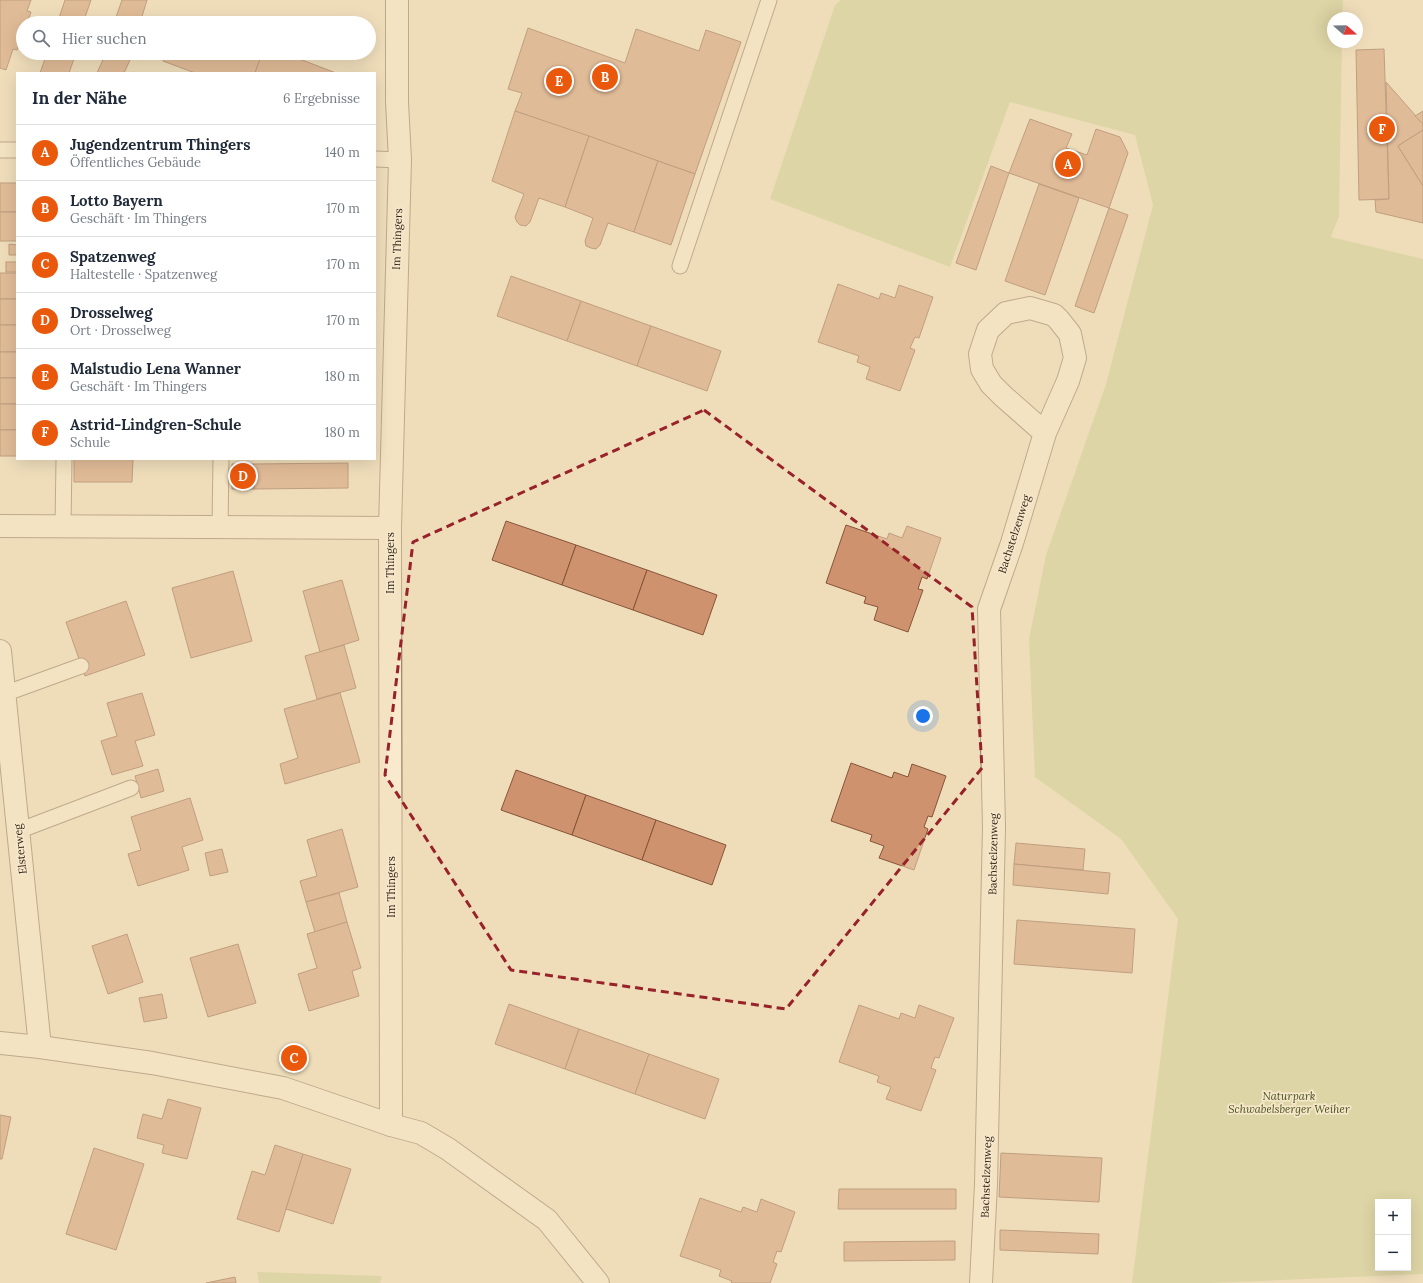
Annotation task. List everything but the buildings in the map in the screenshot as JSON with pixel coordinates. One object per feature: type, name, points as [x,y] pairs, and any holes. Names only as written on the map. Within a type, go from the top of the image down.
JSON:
[{"type":"street","name":"Im Thingers","points":[[391,1126],[390,528],[400,160],[397,102],[397,0]]},
{"type":"street","name":"Bachstelzenweg","points":[[981,1283],[986,1177],[994,827],[989,609],[1012,543],[1045,433],[1068,381],[1075,358],[1070,334],[1054,315],[1030,308],[1006,313],[988,330],[980,354],[982,369],[991,384],[1045,433]]},
{"type":"street","points":[[0,526],[390,528]]},
{"type":"street","name":"Elsterweg","points":[[0,651],[40,1047]]},
{"type":"street","points":[[0,1043],[40,1047],[152,1063],[283,1088],[391,1126],[421,1133],[448,1149],[547,1220],[598,1283]]},
{"type":"lane","points":[[680,266],[769,0]]},
{"type":"lane","points":[[0,150],[16,150]]},
{"type":"lane","points":[[376,159],[400,160]]},
{"type":"lane","points":[[63,527],[64,460]]},
{"type":"lane","points":[[220,527],[221,460]]},
{"type":"lane","points":[[4,694],[81,666]]},
{"type":"lane","points":[[18,831],[131,788]]},
{"type":"highlighted area","points":[[704,410],[972,607],[982,768],[786,1009],[511,970],[385,775],[413,542]]},
{"type":"green space","name":"Naturpark Schwabelsberger Weiher","points":[[841,0],[1343,0],[1342,12],[1327,12],[1327,48],[1342,48],[1339,216],[1331,237],[1423,259],[1423,1274],[1212,1283],[1132,1283],[1178,919],[1121,839],[1035,777],[1029,639],[1046,555],[1106,384],[1153,205],[1135,135],[1010,102],[950,267],[770,199],[835,5]]},
{"type":"green space","points":[[257,1272],[382,1276],[380,1283],[259,1283]]},
{"type":"place","name":"Lotto Bayern","points":[[605,77]]},
{"type":"place","name":"Malstudio Lena Wanner","points":[[559,81]]},
{"type":"place","name":"Astrid-Lindgren-Schule","points":[[1382,129]]},
{"type":"place","name":"Jugendzentrum Thingers","points":[[1068,164]]},
{"type":"place","name":"Drosselweg","points":[[243,476]]},
{"type":"place","name":"Spatzenweg","points":[[294,1058]]}]
